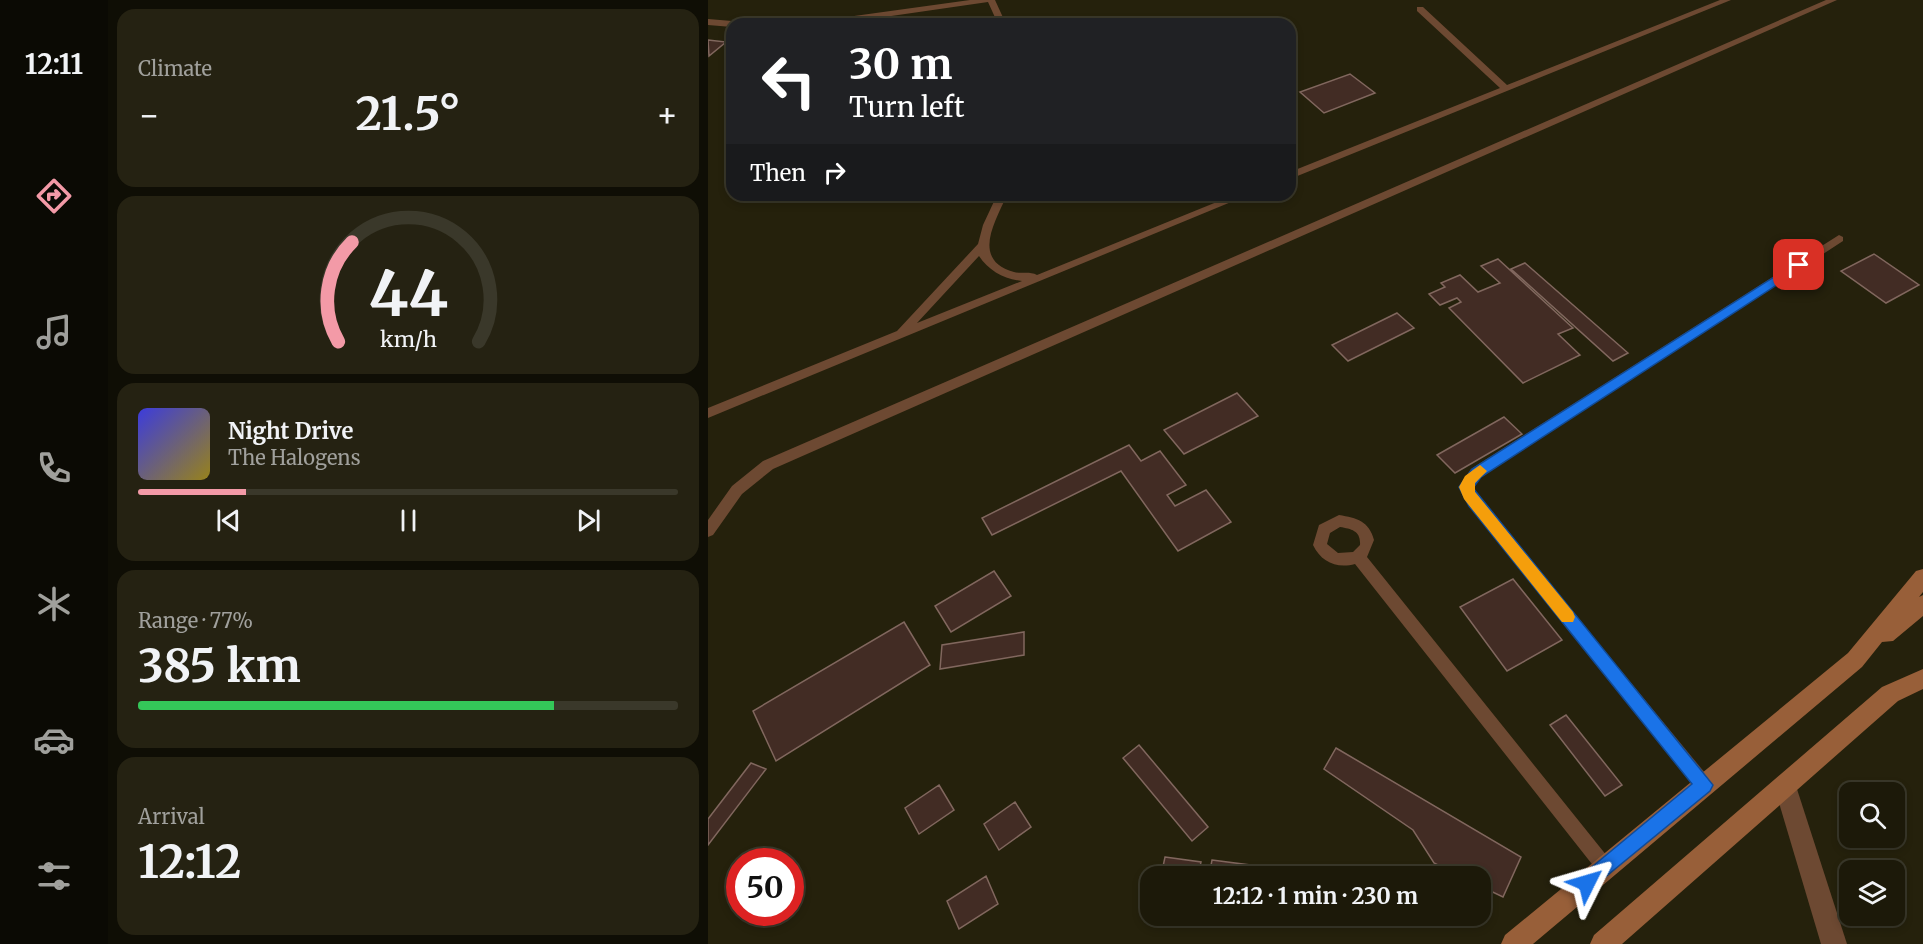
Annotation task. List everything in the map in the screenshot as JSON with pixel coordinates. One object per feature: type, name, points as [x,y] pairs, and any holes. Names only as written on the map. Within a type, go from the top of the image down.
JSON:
[{"type":"main road","points":[[1855,660],[1923,577]]},
{"type":"main road","points":[[1514,944],[1923,604]]},
{"type":"main road","points":[[1606,943],[1923,665]]},
{"type":"main road","points":[[1890,694],[1923,679]]},
{"type":"street","points":[[1785,786],[1834,944]]},
{"type":"lane","points":[[861,18],[989,0],[999,18]]},
{"type":"lane","points":[[1296,174],[1727,0]]},
{"type":"lane","points":[[708,531],[737,490],[768,465],[1833,0]]},
{"type":"lane","points":[[1420,9],[1506,89]]},
{"type":"lane","points":[[708,22],[726,24]]},
{"type":"lane","points":[[900,334],[981,247],[1000,201]]},
{"type":"lane","points":[[708,413],[1228,201]]},
{"type":"lane","points":[[1704,785],[1474,502],[1466,487],[1476,473],[1839,239]]},
{"type":"lane","points":[[981,247],[995,268],[1014,277],[1053,272]]},
{"type":"lane","points":[[1358,557],[1605,867]]},
{"type":"building","points":[[708,40],[726,42],[709,56]]},
{"type":"building","points":[[1350,74],[1375,93],[1324,113],[1300,92]]},
{"type":"building","points":[[1874,254],[1919,285],[1886,303],[1841,271]]},
{"type":"building","points":[[1498,259],[1573,328],[1558,334],[1580,355],[1523,383],[1449,308],[1461,302],[1457,298],[1440,305],[1429,294],[1445,287],[1441,283],[1460,275],[1478,292],[1500,283],[1481,266]]},
{"type":"building","points":[[1525,263],[1628,353],[1613,361],[1511,269]]},
{"type":"building","points":[[1397,313],[1414,328],[1348,361],[1332,345]]},
{"type":"building","points":[[1237,393],[1258,416],[1184,454],[1164,430]]},
{"type":"building","points":[[1504,417],[1522,434],[1455,473],[1437,455]]},
{"type":"building","points":[[1129,445],[1141,461],[1160,451],[1186,485],[1167,495],[1175,506],[1206,490],[1231,522],[1178,551],[1121,471],[992,535],[982,518]]},
{"type":"building","points":[[994,571],[1011,596],[951,632],[935,606]]},
{"type":"building","points":[[1513,579],[1562,640],[1507,671],[1460,607]]},
{"type":"building","points":[[904,622],[930,665],[776,761],[753,711]]},
{"type":"building","points":[[1024,632],[1024,655],[940,669],[942,645]]},
{"type":"building","points":[[1566,715],[1622,785],[1605,796],[1550,725]]},
{"type":"building","points":[[1139,745],[1208,827],[1192,841],[1123,758]]},
{"type":"building","points":[[1336,748],[1521,857],[1503,897],[1491,891],[1491,866],[1440,866],[1434,863],[1413,830],[1324,769]]},
{"type":"building","points":[[751,763],[766,769],[708,845],[708,819]]},
{"type":"building","points":[[939,785],[954,810],[919,834],[905,808]]},
{"type":"building","points":[[1015,802],[1031,827],[999,850],[984,824]]},
{"type":"building","points":[[1165,857],[1201,862],[1200,866],[1163,866]]},
{"type":"building","points":[[1212,860],[1250,865],[1250,866],[1211,866]]},
{"type":"building","points":[[986,876],[998,904],[959,929],[947,901]]},
{"type":"slow traffic","points":[[1480,471],[1466,487],[1468,495],[1568,617]]},
{"type":"route","points":[[1587,883],[1704,785],[1468,495],[1466,487],[1476,473],[1799,265]]}]
